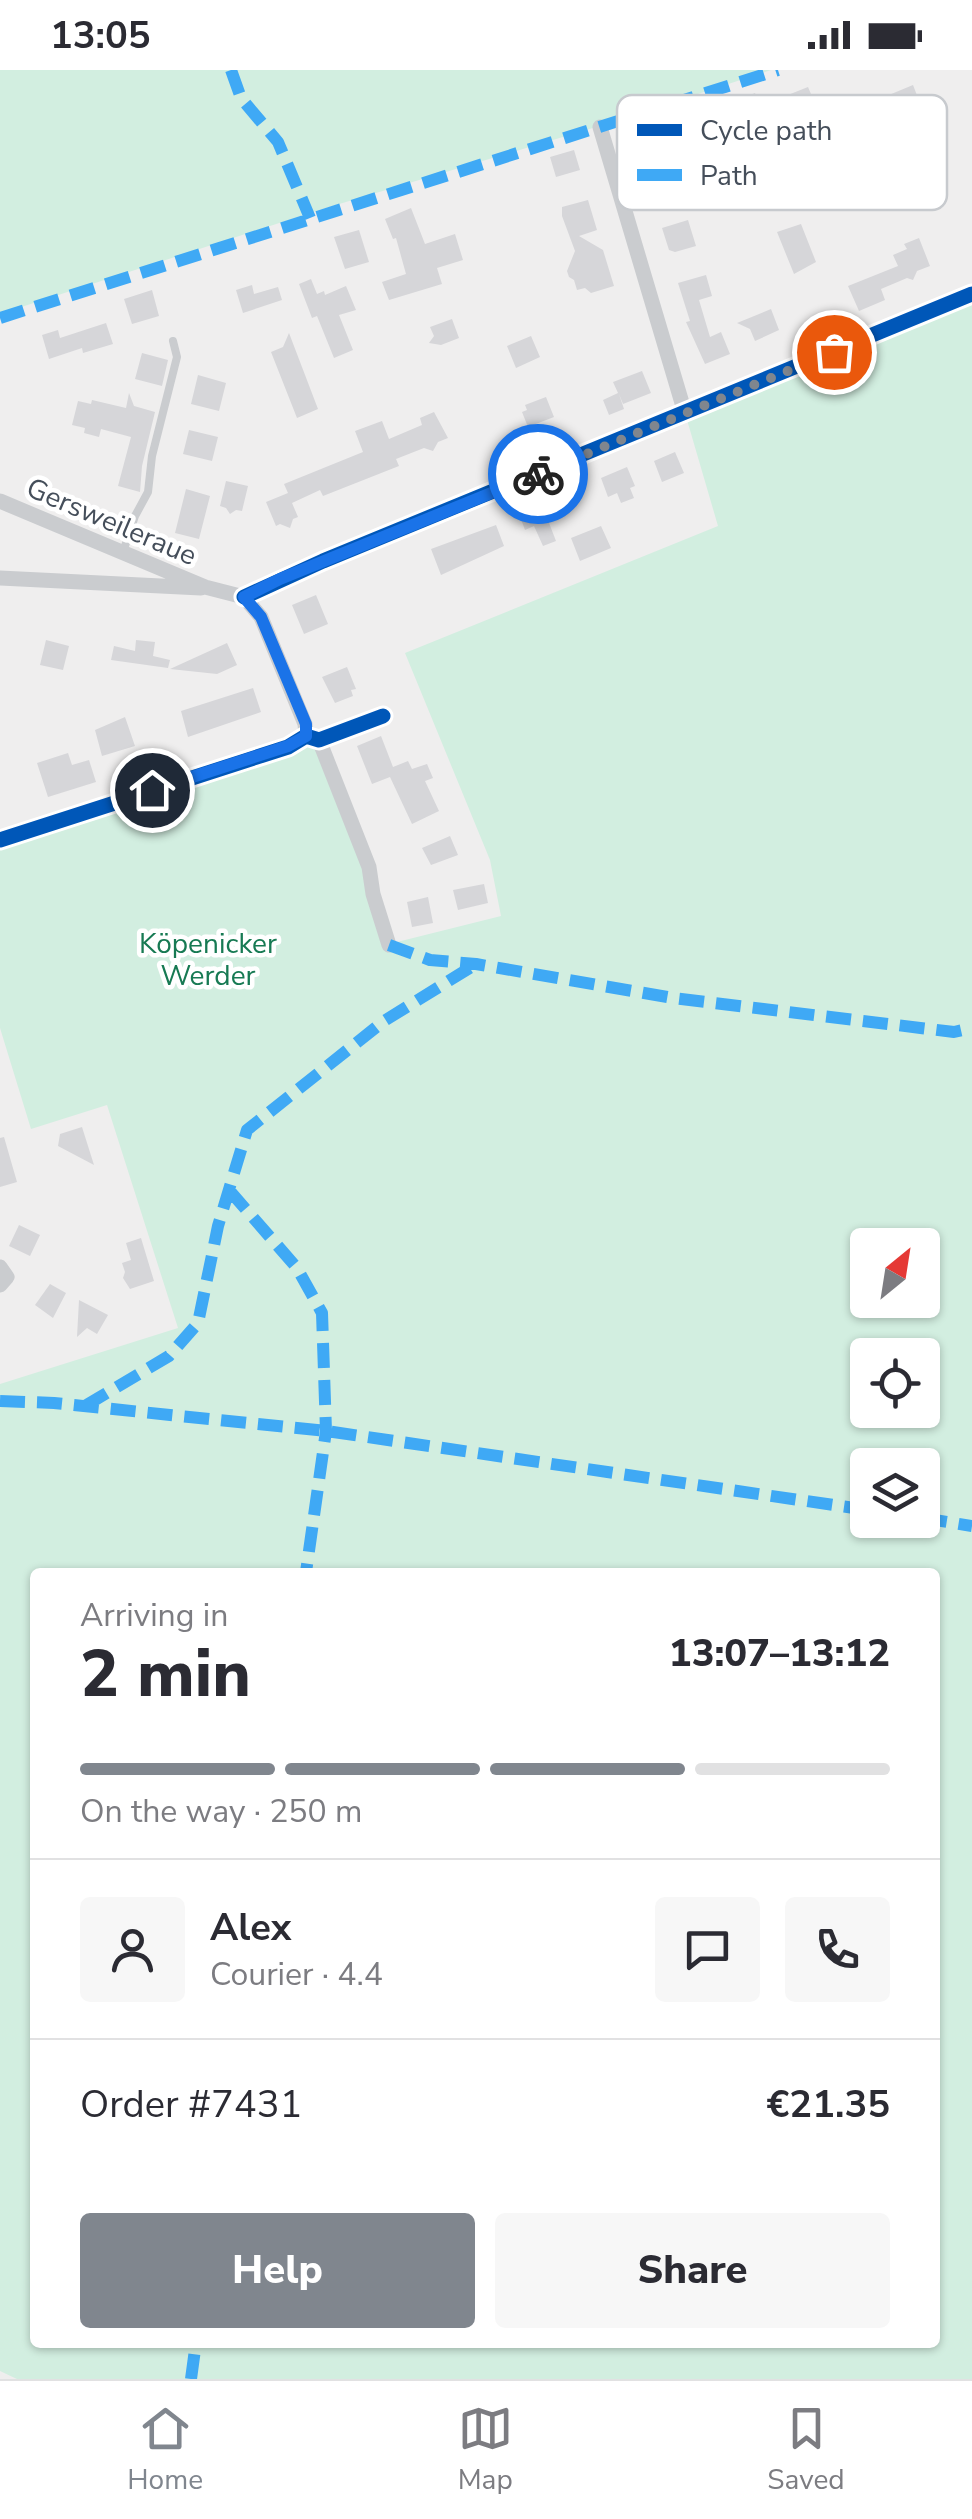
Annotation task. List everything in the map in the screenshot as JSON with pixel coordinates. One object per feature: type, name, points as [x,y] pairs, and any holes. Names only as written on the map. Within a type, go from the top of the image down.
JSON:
[{"type":"street","points":[[600,127],[617,184]]},
{"type":"street","points":[[625,210],[685,414]]},
{"type":"street","points":[[389,944],[373,894],[369,866],[261,617],[244,597],[322,561],[972,294]]},
{"type":"street","name":"Gersweileraue","points":[[0,501],[205,587],[244,597]]},
{"type":"street","name":"Gersweileraue","points":[[0,578],[205,587]]},
{"type":"street","points":[[0,840],[383,716]]},
{"type":"street","points":[[0,1268],[8,1276],[0,1285]]},
{"type":"lane","points":[[123,552],[148,492],[152,456],[177,356],[173,341]]},
{"type":"green space","points":[[0,70],[771,70],[695,95],[617,95],[617,121],[316,211],[0,314]]},
{"type":"green space","name":"Köpenicker Werder","points":[[972,294],[972,2379],[17,2379],[0,2371],[0,1384],[178,1328],[107,1105],[31,1129],[0,1028],[0,840],[319,740],[389,944],[501,916],[490,860],[405,653],[718,526],[685,413]]},
{"type":"building","points":[[913,85],[917,95],[889,95]]},
{"type":"building","points":[[808,87],[811,95],[788,95]]},
{"type":"building","points":[[574,150],[580,170],[556,177],[550,157]]},
{"type":"building","points":[[588,200],[597,230],[579,236],[603,250],[614,286],[591,293],[585,288],[577,290],[569,277],[567,271],[575,251],[562,216],[562,207]]},
{"type":"building","points":[[411,208],[425,244],[455,234],[463,260],[437,268],[442,284],[389,300],[382,282],[406,274],[396,238],[393,239],[385,219]]},
{"type":"building","points":[[688,220],[696,246],[669,250],[662,228]]},
{"type":"building","points":[[801,224],[816,262],[794,274],[777,232]]},
{"type":"building","points":[[359,230],[369,262],[345,269],[334,237]]},
{"type":"building","points":[[919,238],[930,266],[917,271],[913,280],[907,278],[881,289],[885,300],[859,311],[848,286],[898,266],[893,255],[907,249],[904,244]]},
{"type":"building","points":[[706,275],[712,296],[699,300],[710,337],[721,332],[730,354],[705,364],[686,322],[690,321],[678,283]]},
{"type":"building","points":[[311,279],[317,294],[324,291],[325,295],[346,286],[356,310],[339,315],[353,350],[334,358],[299,284]]},
{"type":"building","points":[[252,285],[254,294],[278,287],[282,300],[243,313],[236,290]]},
{"type":"building","points":[[152,290],[159,316],[132,324],[124,299]]},
{"type":"building","points":[[771,309],[779,330],[755,341],[750,329],[737,323]]},
{"type":"building","points":[[452,319],[459,338],[441,345],[429,343],[434,336],[430,327]]},
{"type":"building","points":[[106,323],[113,344],[83,353],[82,348],[49,359],[42,335],[58,330],[60,338]]},
{"type":"building","points":[[289,333],[318,409],[297,418],[271,352],[283,347]]},
{"type":"building","points":[[531,336],[540,357],[516,368],[507,346]]},
{"type":"building","points":[[142,353],[168,360],[162,386],[135,379]]},
{"type":"building","points":[[642,371],[651,393],[623,404],[619,394],[624,409],[609,415],[603,400],[618,393],[613,382]]},
{"type":"building","points":[[198,375],[226,383],[219,411],[191,404]]},
{"type":"building","points":[[129,393],[134,406],[155,412],[140,492],[118,486],[131,437],[101,429],[99,437],[72,425],[78,401],[91,404],[92,400],[126,408]]},
{"type":"building","points":[[546,397],[554,417],[528,427],[522,412],[527,410],[525,405]]},
{"type":"building","points":[[434,412],[448,438],[438,442],[433,451],[424,448],[396,459],[399,466],[323,496],[320,490],[292,503],[298,517],[290,528],[276,526],[266,502],[288,493],[284,484],[363,452],[355,431],[382,421],[389,439],[422,425],[420,418]]},
{"type":"building","points":[[189,430],[218,437],[212,461],[183,454]]},
{"type":"building","points":[[675,452],[684,473],[662,482],[654,461]]},
{"type":"building","points":[[627,467],[635,486],[630,488],[634,498],[621,503],[617,493],[608,497],[601,478]]},
{"type":"building","points":[[226,481],[248,486],[242,511],[230,514],[220,506]]},
{"type":"building","points":[[186,489],[210,496],[199,539],[175,533]]},
{"type":"building","points":[[541,502],[556,541],[543,546],[534,526],[525,530],[518,511]]},
{"type":"building","points":[[496,525],[504,546],[441,575],[431,549]]},
{"type":"building","points":[[601,526],[611,548],[580,561],[571,538]]},
{"type":"building","points":[[316,595],[328,624],[304,634],[292,605]]},
{"type":"building","points":[[46,640],[69,646],[63,670],[40,665]]},
{"type":"building","points":[[136,640],[155,642],[153,656],[170,660],[168,668],[111,660],[114,646],[135,651]]},
{"type":"building","points":[[227,643],[237,665],[217,674],[170,669]]},
{"type":"building","points":[[347,667],[356,689],[351,690],[353,696],[335,703],[322,677]]},
{"type":"building","points":[[253,688],[261,712],[188,737],[181,711]]},
{"type":"building","points":[[125,717],[135,746],[102,756],[95,730]]},
{"type":"building","points":[[381,736],[393,767],[408,761],[412,769],[427,764],[433,778],[425,781],[439,811],[412,824],[390,777],[372,784],[357,746]]},
{"type":"building","points":[[68,753],[72,765],[89,760],[96,782],[48,797],[37,763]]},
{"type":"building","points":[[450,836],[458,855],[431,865],[422,848]]},
{"type":"building","points":[[484,884],[488,903],[458,910],[453,890]]},
{"type":"building","points":[[428,897],[433,923],[412,927],[407,902]]},
{"type":"building","points":[[82,1127],[94,1165],[58,1146],[60,1134]]},
{"type":"building","points":[[4,1137],[17,1182],[0,1187],[0,1138]]},
{"type":"building","points":[[19,1225],[40,1235],[30,1256],[9,1246]]},
{"type":"building","points":[[141,1238],[154,1281],[130,1289],[123,1278],[122,1263],[131,1260],[126,1243]]},
{"type":"building","points":[[50,1284],[66,1293],[53,1318],[35,1305]]},
{"type":"building","points":[[79,1300],[108,1315],[97,1334],[87,1328],[77,1337]]},
{"type":"marked path","points":[[231,70],[241,98],[278,142],[310,218]]},
{"type":"marked path","points":[[700,95],[778,70]]},
{"type":"marked path","points":[[0,318],[617,121]]},
{"type":"marked path","points":[[389,945],[430,960],[476,964],[673,998],[954,1032],[972,1028]]},
{"type":"marked path","points":[[85,1406],[169,1356],[198,1323],[218,1226],[247,1130],[384,1021],[476,964]]},
{"type":"marked path","points":[[229,1190],[297,1268],[322,1313],[326,1431],[307,1568]]},
{"type":"marked path","points":[[0,1401],[326,1431],[850,1507]]},
{"type":"marked path","points":[[940,1521],[972,1526]]},
{"type":"marked path","points":[[191,2379],[195,2348]]},
{"type":"cycle path","points":[[244,597],[972,294]]},
{"type":"cycle path","points":[[0,840],[288,747],[306,736],[319,740],[383,716]]},
{"type":"way so far","points":[[538,474],[834,352]]},
{"type":"route","points":[[152,790],[288,746],[306,736],[306,724],[261,617],[244,597],[538,474]]}]
